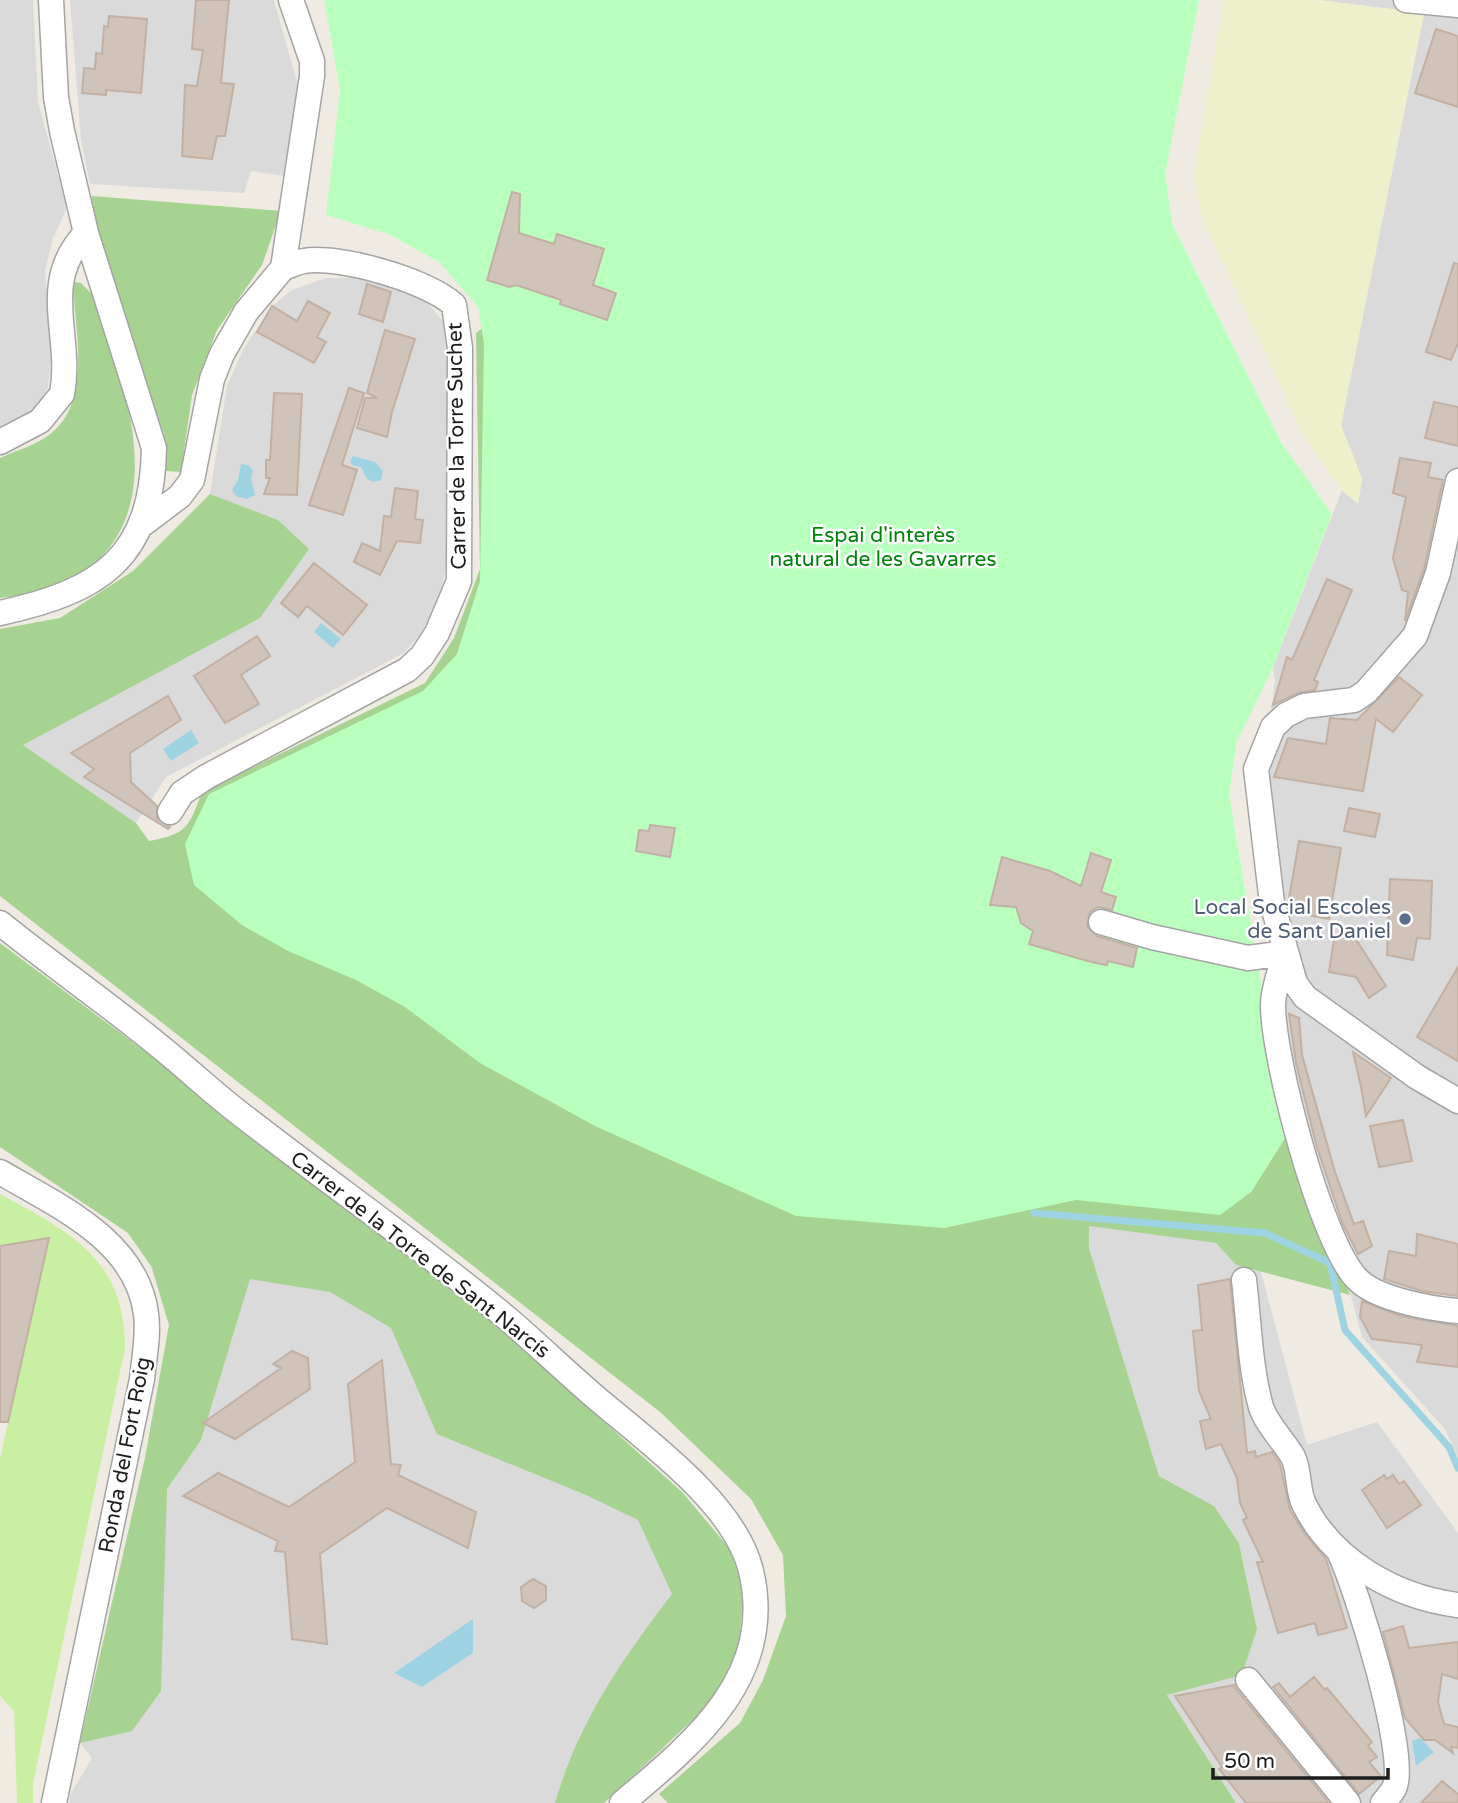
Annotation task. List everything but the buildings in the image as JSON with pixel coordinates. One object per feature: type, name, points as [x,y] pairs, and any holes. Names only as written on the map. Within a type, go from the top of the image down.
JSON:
[{"type":"street","points":[[0,613],[71,594],[99,578],[125,553],[143,524],[153,480],[154,448],[86,233],[56,97],[51,0]]},
{"type":"street","points":[[143,524],[180,496],[192,480],[206,404],[217,366],[246,312],[283,268],[312,76],[312,61],[291,0]]},
{"type":"street","points":[[1406,0],[1458,5]]},
{"type":"street","points":[[0,442],[40,421],[62,394],[61,275],[67,256],[86,233]]},
{"type":"street","name":"Carrer de la Torre Suchet","points":[[170,812],[182,793],[206,777],[407,670],[422,656],[437,633],[458,581],[460,348],[454,305],[432,289],[353,265],[324,260],[303,261],[283,268]]},
{"type":"street","points":[[1458,481],[1438,573],[1415,636],[1366,692],[1354,700],[1304,706],[1286,715],[1273,727],[1256,769],[1272,903],[1295,983],[1305,997],[1417,1077],[1458,1101]]},
{"type":"street","points":[[1101,922],[1152,937],[1248,958],[1285,953]]},
{"type":"street","name":"Carrer de la Torre de Sant Narcís","points":[[0,923],[156,1043],[229,1105],[506,1318],[673,1465],[720,1513],[739,1540],[751,1568],[755,1606],[750,1657],[734,1690],[715,1716],[622,1803]]},
{"type":"street","points":[[1285,953],[1273,1002],[1278,1059],[1311,1179],[1338,1251],[1356,1278],[1370,1290],[1458,1311]]},
{"type":"street","name":"Ronda del Fort Roig","points":[[0,1172],[103,1237],[138,1285],[146,1314],[146,1345],[134,1418],[54,1803]]},
{"type":"street","points":[[1244,1280],[1262,1409],[1294,1460],[1302,1500],[1312,1519],[1340,1553],[1353,1581],[1390,1720],[1397,1766],[1395,1787],[1382,1803]]},
{"type":"street","points":[[1340,1553],[1392,1587],[1436,1602],[1458,1605]]},
{"type":"street","points":[[1248,1680],[1348,1803]]},
{"type":"shaded area","points":[[0,0],[33,0],[38,102],[67,208],[53,238],[45,271],[52,344],[48,388],[32,414],[0,432]]},
{"type":"shaded area","points":[[70,0],[274,0],[300,93],[284,176],[251,171],[244,193],[90,184],[81,140]]},
{"type":"shaded area","points":[[1318,0],[1458,0],[1458,1457],[1445,1429],[1362,1337],[1276,1015],[1264,766],[1275,680],[1273,668],[1342,490],[1358,504],[1362,479],[1341,425],[1424,13]]},
{"type":"shaded area","points":[[326,278],[365,278],[426,301],[446,325],[449,351],[446,566],[439,603],[420,634],[404,653],[166,777],[136,823],[22,744],[260,618],[278,520],[210,494],[227,386],[244,348],[272,306],[292,290]]},
{"type":"shaded area","points":[[96,1211],[354,1217],[504,1332],[683,1493],[665,1748],[604,1803],[70,1803],[70,1795],[92,1758],[80,1743],[145,1458],[169,1325],[151,1267],[128,1233]]},
{"type":"shaded area","points":[[1089,1226],[1216,1243],[1236,1265],[1261,1272],[1307,1445],[1377,1422],[1458,1533],[1458,1803],[1236,1803],[1167,1695],[1242,1675],[1257,1628],[1239,1543],[1214,1506],[1159,1476],[1089,1248]]},
{"type":"green space","name":"Espai d'interès natural de les Gavarres","points":[[324,0],[1199,0],[1165,174],[1172,223],[1281,442],[1332,514],[1271,672],[1237,741],[1229,794],[1273,1054],[1290,1130],[1251,1192],[1220,1215],[1076,1200],[944,1228],[796,1216],[595,1126],[480,1063],[405,1007],[356,980],[288,951],[242,925],[194,885],[185,844],[209,794],[423,691],[457,654],[480,581],[484,343],[478,307],[439,262],[388,234],[326,215],[340,90]]},
{"type":"green space","points":[[1224,0],[1318,0],[1424,13],[1341,425],[1362,479],[1358,504],[1342,490],[1304,437],[1202,218],[1193,177]]},
{"type":"green space","points":[[92,196],[281,211],[262,265],[217,330],[192,395],[181,472],[166,471],[164,434],[126,331],[93,219]]},
{"type":"green space","points":[[75,282],[81,283],[92,294],[119,372],[135,455],[132,495],[120,531],[96,562],[51,590],[0,598],[0,458],[49,435],[63,421],[72,404],[78,365],[73,285]]},
{"type":"green space","points":[[494,319],[1251,1192],[1290,1130],[1350,1295],[1236,1265],[1216,1243],[1089,1226],[1089,1248],[1159,1476],[1214,1506],[1239,1543],[1257,1629],[1242,1675],[1167,1695],[1236,1803],[668,1803],[659,1794],[740,1723],[763,1680],[786,1616],[783,1555],[751,1499],[660,1412],[0,896],[0,629],[60,618],[133,571],[210,494],[278,520],[309,549],[260,618],[23,745],[136,823],[149,841],[179,832],[185,827],[202,792],[425,683],[454,638],[480,569],[476,333]]},
{"type":"green space","points":[[0,943],[186,1082],[504,1332],[683,1493],[729,1548],[744,1589],[739,1646],[714,1700],[604,1803],[555,1803],[576,1745],[603,1693],[672,1594],[638,1520],[586,1495],[437,1434],[391,1328],[330,1292],[250,1279],[201,1440],[167,1489],[161,1691],[132,1731],[80,1743],[145,1458],[169,1325],[152,1267],[128,1233],[0,1147]]},
{"type":"green space","points":[[0,1194],[70,1236],[104,1270],[115,1291],[122,1317],[125,1348],[33,1783],[33,1803],[17,1803],[14,1711],[0,1696],[0,1459],[49,1238],[0,1246]]},
{"type":"water","points":[[353,456],[375,462],[383,471],[381,480],[373,482],[367,479],[361,467],[352,465],[350,461]]},
{"type":"water","points":[[241,464],[248,465],[253,470],[251,478],[255,495],[246,499],[236,496],[232,490],[238,480]]},
{"type":"water","points":[[321,623],[341,639],[333,648],[314,632]]},
{"type":"water","points":[[191,730],[199,743],[171,761],[163,749]]},
{"type":"water","points":[[473,1619],[473,1653],[422,1687],[394,1673]]},
{"type":"water","points":[[1420,1738],[1434,1752],[1416,1766],[1412,1741]]},
{"type":"waterway","points":[[1034,1213],[1265,1233],[1330,1263],[1345,1330],[1449,1447],[1458,1468]]},
{"type":"place","name":"Local Social Escoles de Sant Daniel","points":[[1405,919]]}]
